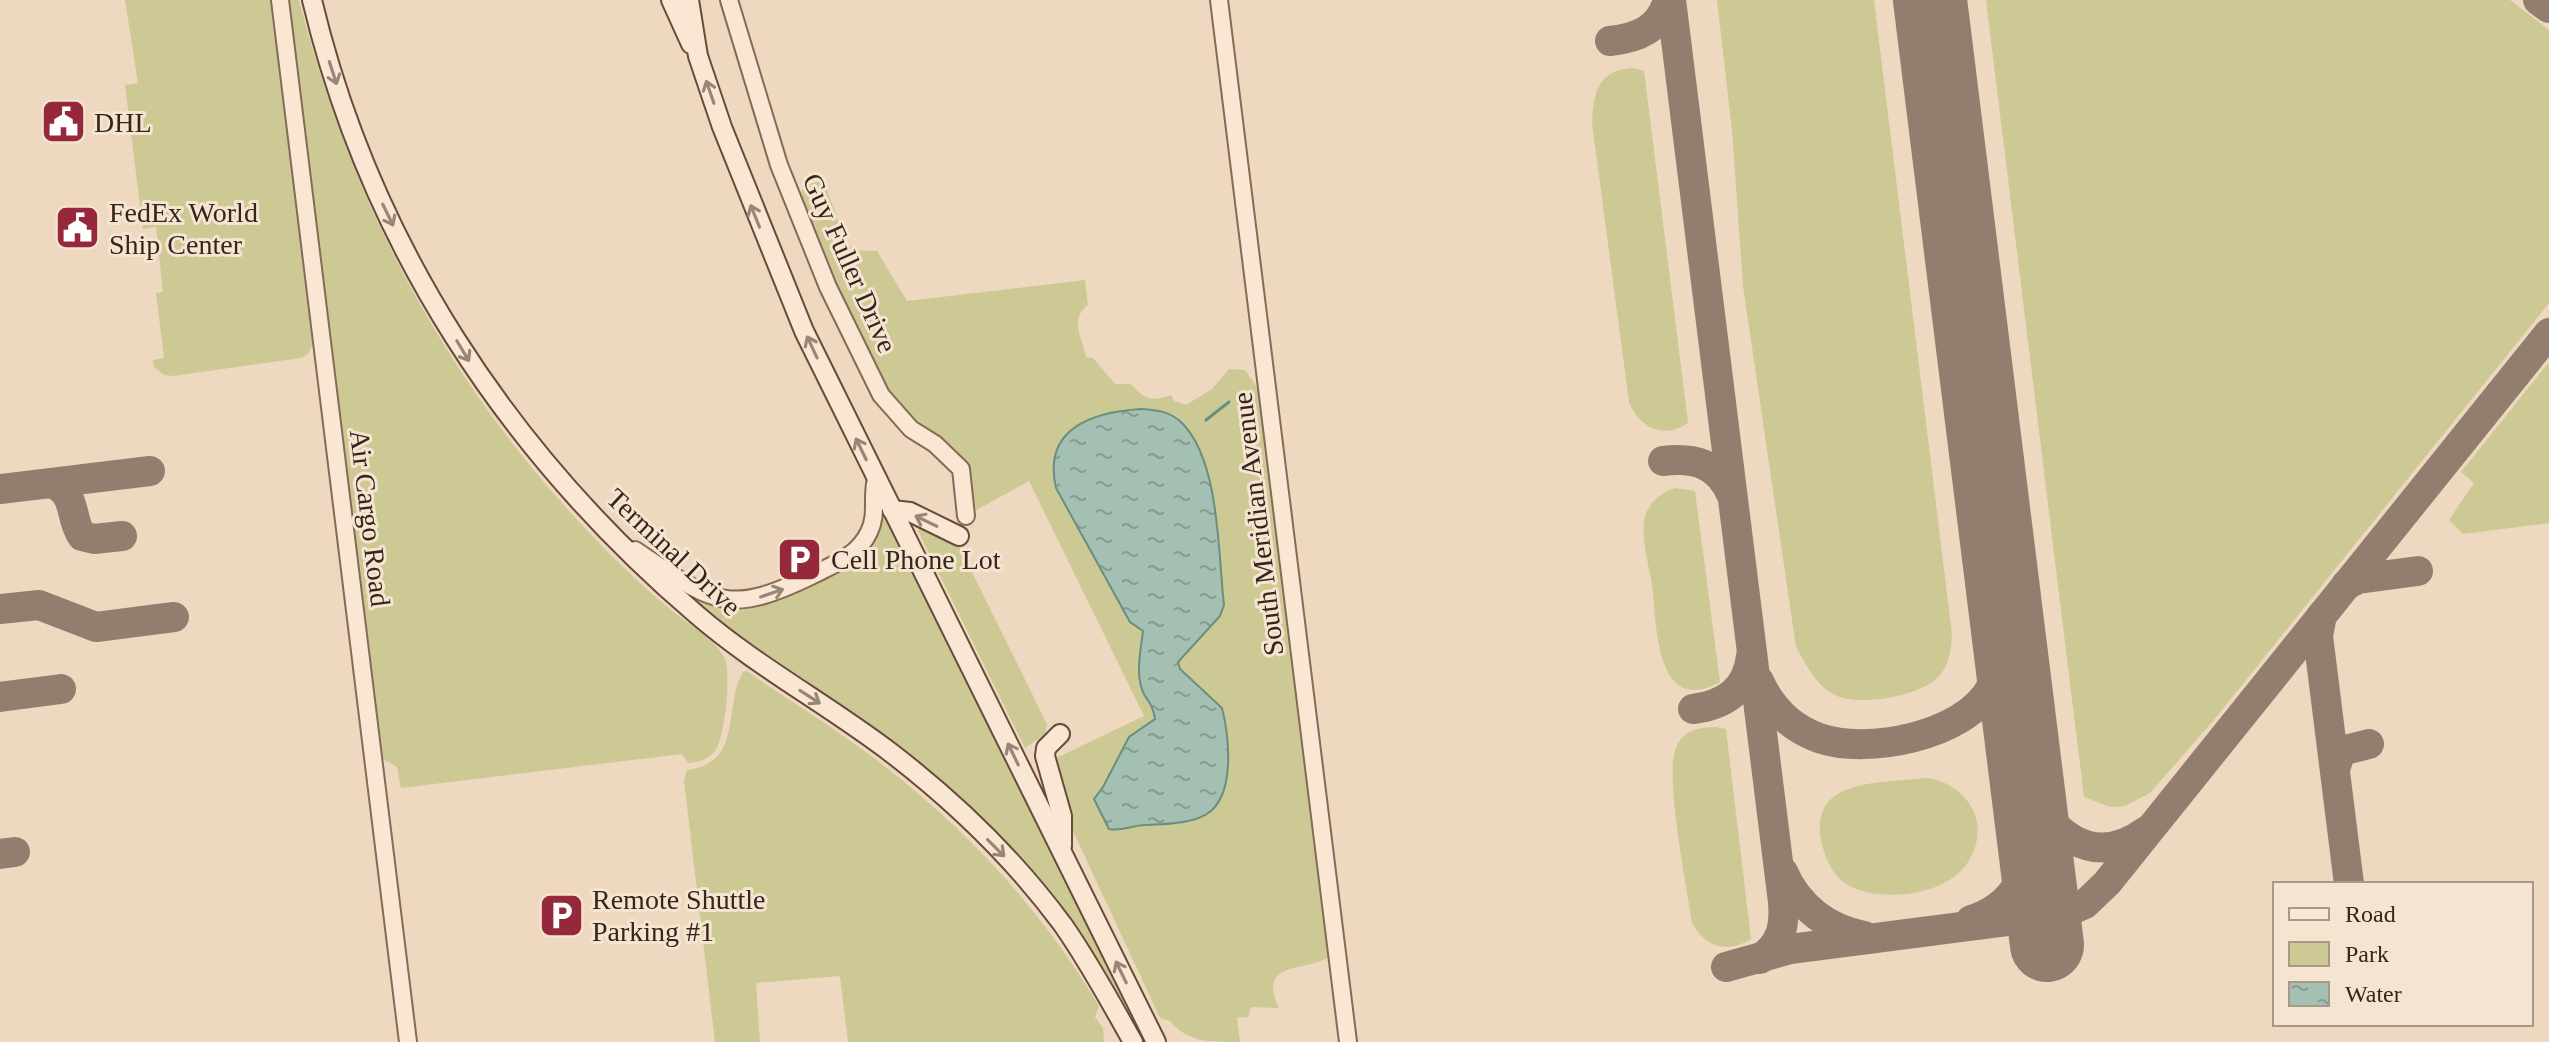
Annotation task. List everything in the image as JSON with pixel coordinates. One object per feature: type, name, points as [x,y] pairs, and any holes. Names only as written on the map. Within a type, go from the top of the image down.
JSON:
[{"type":"main road","name":"Terminal Drive","points":[[312,0],[357,144],[379,197],[468,360],[521,436],[604,529],[723,636],[889,752],[978,830],[1063,925],[1133,1042]]},
{"type":"main road","points":[[671,0],[698,56],[767,244],[876,479],[1156,1042]]},
{"type":"main road","points":[[689,0],[698,56]]},
{"type":"main road","points":[[892,510],[910,512],[959,536]]},
{"type":"main road","points":[[1060,734],[1046,748],[1045,756],[1062,816],[1062,853]]},
{"type":"street","name":"Air Cargo Road","points":[[280,0],[408,1042]]},
{"type":"street","name":"Guy Fuller Drive","points":[[729,0],[779,165],[828,287],[881,395],[911,429],[935,444],[961,469],[966,516]]},
{"type":"street","name":"South Meridian Avenue","points":[[1219,0],[1348,1042]]},
{"type":"street","points":[[604,529],[695,591],[740,601],[771,596],[856,549],[866,539],[874,518],[872,495],[876,479]]},
{"type":"green space","points":[[125,0],[274,0],[315,338],[308,354],[301,358],[173,376],[164,375],[154,367],[153,360],[164,358],[156,293],[163,292],[156,227],[143,229],[125,85],[138,83]]},
{"type":"green space","points":[[288,0],[299,0],[343,140],[371,207],[403,273],[478,397],[522,456],[570,512],[628,572],[713,643],[724,657],[727,690],[724,719],[719,744],[706,758],[688,763],[682,754],[401,788],[397,767],[383,759]]},
{"type":"green space","points":[[1717,0],[1874,0],[1952,634],[1948,660],[1940,675],[1920,689],[1906,694],[1859,700],[1835,695],[1817,680],[1796,647],[1743,286],[1732,130]]},
{"type":"green space","points":[[1986,0],[2510,0],[2549,30],[2549,303],[2213,721],[2150,793],[2125,806],[2110,807],[2084,797]]},
{"type":"green space","points":[[1634,68],[1644,71],[1688,423],[1670,430],[1645,424],[1629,402],[1592,123],[1594,101],[1600,84],[1613,73]]},
{"type":"green space","points":[[821,181],[829,186],[827,190],[846,242],[855,250],[877,251],[907,301],[1085,280],[1088,305],[1082,310],[1078,322],[1086,357],[1093,358],[1115,384],[1131,384],[1149,398],[1171,395],[1174,401],[1186,405],[1212,389],[1229,369],[1245,370],[1259,390],[1329,957],[1279,975],[1274,982],[1274,993],[1279,1008],[1251,1007],[1248,1017],[1237,1018],[1240,1042],[1191,1037],[1170,1021],[1160,1018],[1073,831],[1050,761],[1144,716],[1029,481],[971,513],[964,460],[917,423],[888,393],[845,306],[799,199],[804,185]]},
{"type":"green space","points":[[2549,362],[2549,523],[2463,534],[2449,520],[2474,483],[2461,472]]},
{"type":"green space","points":[[1675,488],[1695,491],[1720,682],[1699,690],[1683,688],[1671,677],[1664,662],[1644,542],[1645,517],[1650,507],[1661,495]]},
{"type":"green space","points":[[886,516],[1130,1003],[1125,1005],[1116,998],[1025,869],[692,600],[695,597],[743,608],[780,601],[857,561],[873,538],[881,518]]},
{"type":"green space","points":[[919,526],[957,542],[1047,724],[1045,734],[1025,748],[918,531]]},
{"type":"green space","points":[[747,671],[886,767],[956,827],[988,860],[1048,930],[1099,1006],[1095,1017],[1103,1028],[1104,1042],[848,1042],[840,976],[756,983],[760,1042],[715,1042],[684,781],[687,770],[715,759],[722,749],[738,682],[743,672]]},
{"type":"green space","points":[[1698,729],[1726,729],[1751,939],[1725,947],[1703,938],[1692,923],[1673,781],[1676,748],[1683,737]]},
{"type":"green space","points":[[1926,778],[1941,781],[1964,797],[1977,820],[1975,848],[1959,873],[1932,888],[1900,894],[1869,893],[1839,878],[1823,848],[1820,825],[1824,808],[1835,796],[1849,789],[1867,784]]},
{"type":"water","points":[[1141,409],[1168,414],[1182,423],[1204,460],[1210,484],[1224,605],[1220,616],[1178,662],[1180,669],[1222,708],[1228,762],[1219,802],[1205,815],[1180,822],[1114,830],[1109,829],[1094,799],[1129,737],[1155,719],[1140,680],[1143,631],[1130,622],[1056,488],[1054,468],[1064,437],[1075,427],[1106,414]]},
{"type":"waterway","points":[[1206,420],[1229,402]]},
{"type":"taxiway","points":[[1610,41],[1639,34],[1654,25],[1668,0]]},
{"type":"taxiway","points":[[1671,0],[1783,902],[1780,934],[1773,947],[1760,959]]},
{"type":"taxiway","points":[[2538,0],[2549,8]]},
{"type":"taxiway","points":[[1726,967],[1790,949],[2062,914],[2085,904],[2107,883],[2549,333]]},
{"type":"taxiway","points":[[1663,461],[1685,460],[1705,465],[1720,476],[1732,496]]},
{"type":"taxiway","points":[[0,489],[150,471]]},
{"type":"taxiway","points":[[51,483],[60,487],[69,499],[82,536],[94,539],[122,536]]},
{"type":"taxiway","points":[[2346,585],[2358,579],[2418,571]]},
{"type":"taxiway","points":[[1759,681],[1783,716],[1819,738],[1862,744],[1913,738],[1937,730],[1977,705],[1996,677],[2004,639],[2003,588]]},
{"type":"taxiway","points":[[0,609],[39,605],[96,627],[174,617]]},
{"type":"taxiway","points":[[2322,615],[2318,636],[2349,882]]},
{"type":"taxiway","points":[[1693,709],[1715,704],[1732,694],[1745,678],[1751,656]]},
{"type":"taxiway","points":[[0,697],[61,689]]},
{"type":"taxiway","points":[[2335,769],[2341,751],[2369,744]]},
{"type":"taxiway","points":[[2027,781],[2047,816],[2074,840],[2090,846],[2108,847],[2146,831]]},
{"type":"taxiway","points":[[1971,920],[1999,906],[2018,884],[2028,857],[2032,826]]},
{"type":"taxiway","points":[[0,854],[15,852]]},
{"type":"taxiway","points":[[1783,872],[1797,896],[1816,914],[1838,928],[1864,936]]},
{"type":"runway","points":[[1930,0],[2047,945]]},
{"type":"place","name":"DHL","points":[[63,122]]},
{"type":"place","name":"FedEx World Ship Center","points":[[78,228]]},
{"type":"place","name":"Cell Phone Lot","points":[[800,559]]},
{"type":"place","name":"Remote Shuttle Parking #1","points":[[561,915]]}]
